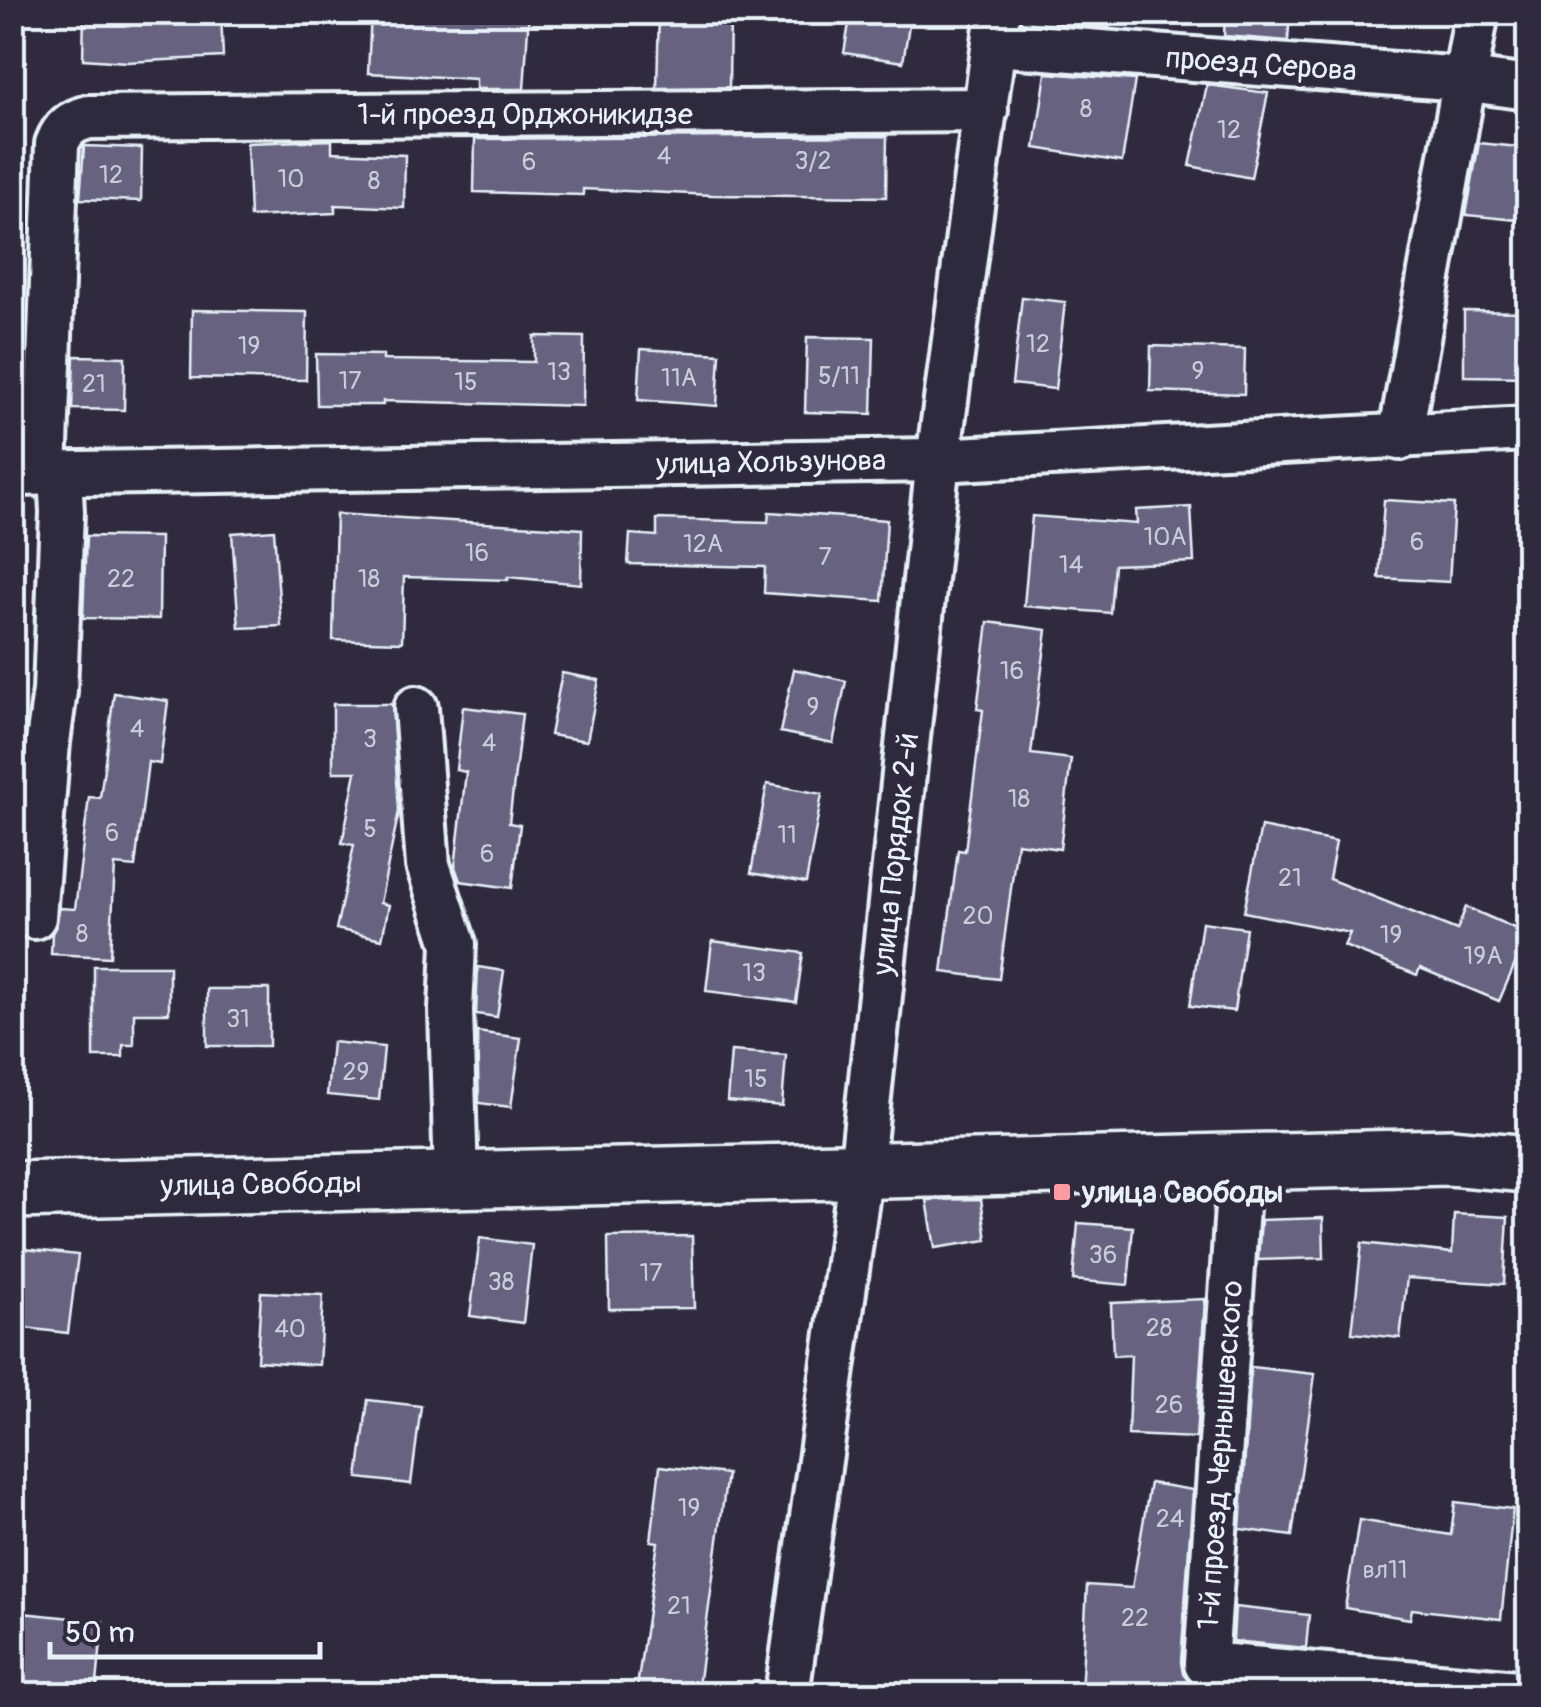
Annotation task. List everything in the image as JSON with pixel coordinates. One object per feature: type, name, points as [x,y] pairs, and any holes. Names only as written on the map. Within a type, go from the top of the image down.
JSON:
[{"type":"main road","name":"улица Свободы","points":[[12,1190],[1450,1158],[1528,1164]]},
{"type":"street","points":[[1400,438],[1476,12]]},
{"type":"street","name":"проезд Серова","points":[[996,28],[1528,88]]},
{"type":"street","name":"улица Порядок 2-й","points":[[787,1694],[861,1171],[938,460],[996,28]]},
{"type":"street","name":"1-й проезд Орджоникидзе","points":[[39,473],[57,144],[66,127],[76,120],[986,110]]},
{"type":"street","name":"улица Хользунова","points":[[39,473],[938,460],[1528,429]]},
{"type":"street","points":[[34,917],[55,691],[62,512],[39,473]]},
{"type":"street","points":[[416,708],[428,865],[454,944],[451,1010],[456,1180]]},
{"type":"street","name":"1-й проезд Чернышевского","points":[[1240,1162],[1206,1664],[1528,1693]]},
{"type":"building","points":[[84,12],[132,12],[132,19],[221,14],[223,57],[127,62],[83,59]]},
{"type":"building","points":[[371,12],[529,12],[524,89],[476,89],[476,79],[368,73]]},
{"type":"building","points":[[659,12],[730,12],[729,87],[657,88]]},
{"type":"building","points":[[851,12],[910,19],[903,62],[844,53]]},
{"type":"building","points":[[1056,12],[1111,12],[1109,28],[1054,23]]},
{"type":"building","points":[[1225,12],[1290,12],[1288,41],[1224,36]]},
{"type":"building","points":[[1046,73],[1135,80],[1122,162],[1035,148]]},
{"type":"building","points":[[1207,85],[1268,93],[1251,178],[1190,166]]},
{"type":"building","points":[[887,136],[886,197],[583,189],[583,195],[474,192],[475,139]]},
{"type":"building","points":[[332,140],[332,152],[405,155],[404,208],[335,205],[335,213],[250,217],[247,143]]},
{"type":"building","points":[[1479,143],[1528,148],[1528,221],[1466,215]]},
{"type":"building","points":[[84,146],[142,148],[141,201],[80,199]]},
{"type":"building","points":[[1022,297],[1065,302],[1055,389],[1012,384]]},
{"type":"building","points":[[192,310],[307,312],[306,380],[191,378]]},
{"type":"building","points":[[1464,311],[1528,312],[1528,377],[1464,376]]},
{"type":"building","points":[[534,336],[584,337],[583,406],[383,401],[383,405],[317,405],[316,354],[383,355],[383,360],[534,362]]},
{"type":"building","points":[[807,337],[874,338],[872,414],[805,412]]},
{"type":"building","points":[[1151,346],[1245,349],[1244,394],[1150,391]]},
{"type":"building","points":[[641,349],[720,354],[717,406],[638,400]]},
{"type":"building","points":[[74,356],[125,357],[124,410],[72,409]]},
{"type":"building","points":[[1384,500],[1454,504],[1449,582],[1379,578]]},
{"type":"building","points":[[1191,507],[1194,562],[1114,565],[1110,613],[1024,606],[1032,516],[1137,524],[1136,510]]},
{"type":"building","points":[[769,512],[887,520],[882,601],[764,593],[765,567],[628,564],[630,534],[657,536],[657,519],[768,522]]},
{"type":"building","points":[[336,514],[582,529],[581,584],[508,577],[404,577],[402,642],[333,640]]},
{"type":"building","points":[[274,530],[281,626],[239,628],[232,533]]},
{"type":"building","points":[[86,536],[160,537],[159,619],[83,618]]},
{"type":"building","points":[[988,622],[1047,630],[1031,754],[1071,759],[1060,849],[1017,843],[999,979],[942,972],[958,850],[965,851],[983,710],[977,709]]},
{"type":"building","points":[[794,669],[846,681],[833,743],[780,732]]},
{"type":"building","points":[[562,673],[599,680],[587,741],[550,735]]},
{"type":"building","points":[[114,693],[168,701],[160,764],[148,762],[135,867],[115,865],[110,957],[51,954],[52,933],[60,908],[75,909],[89,797],[100,798]]},
{"type":"building","points":[[333,704],[392,704],[399,811],[380,903],[389,905],[382,939],[336,929],[354,845],[342,843],[356,772],[333,772]]},
{"type":"building","points":[[463,707],[522,714],[509,823],[520,825],[512,888],[460,881],[455,867],[466,772],[456,770]]},
{"type":"building","points":[[767,784],[822,794],[806,883],[751,873]]},
{"type":"building","points":[[1261,827],[1336,842],[1329,879],[1457,930],[1466,907],[1528,934],[1499,1001],[1420,968],[1417,975],[1344,946],[1350,933],[1244,912]]},
{"type":"building","points":[[1202,922],[1246,928],[1234,1011],[1190,1006]]},
{"type":"building","points":[[712,941],[803,953],[796,1002],[706,991]]},
{"type":"building","points":[[94,966],[169,966],[169,1013],[134,1013],[134,1045],[123,1045],[123,1057],[94,1057]]},
{"type":"building","points":[[478,967],[504,971],[497,1017],[476,1014]]},
{"type":"building","points":[[207,989],[269,989],[269,1046],[207,1046]]},
{"type":"building","points":[[477,1032],[521,1038],[511,1107],[479,1103]]},
{"type":"building","points":[[332,1042],[384,1047],[379,1100],[327,1095]]},
{"type":"building","points":[[731,1051],[786,1055],[782,1106],[727,1101]]},
{"type":"building","points":[[981,1199],[987,1240],[935,1248],[927,1200]]},
{"type":"building","points":[[1454,1214],[1508,1217],[1504,1284],[1407,1278],[1400,1338],[1352,1333],[1362,1243],[1452,1253]]},
{"type":"building","points":[[1323,1218],[1324,1258],[1258,1260],[1261,1220]]},
{"type":"building","points":[[1078,1223],[1133,1227],[1128,1285],[1073,1280]]},
{"type":"building","points":[[692,1236],[694,1308],[609,1309],[608,1237]]},
{"type":"building","points":[[480,1238],[532,1245],[523,1323],[470,1316]]},
{"type":"building","points":[[25,1249],[78,1255],[68,1333],[16,1327]]},
{"type":"building","points":[[261,1292],[323,1295],[319,1365],[257,1361]]},
{"type":"building","points":[[1205,1299],[1196,1438],[1128,1435],[1131,1355],[1113,1356],[1111,1303]]},
{"type":"building","points":[[1251,1367],[1315,1374],[1292,1536],[1240,1529]]},
{"type":"building","points":[[368,1400],[421,1406],[411,1484],[358,1478]]},
{"type":"building","points":[[660,1466],[727,1474],[697,1694],[636,1694],[658,1542],[651,1541]]},
{"type":"building","points":[[1150,1483],[1193,1490],[1181,1662],[1183,1674],[1191,1684],[1190,1694],[1081,1694],[1087,1585],[1132,1588]]},
{"type":"building","points":[[1455,1502],[1513,1509],[1501,1619],[1412,1609],[1410,1619],[1345,1608],[1359,1520],[1451,1535]]},
{"type":"building","points":[[1235,1607],[1309,1615],[1306,1648],[1233,1641]]},
{"type":"building","points":[[12,1612],[103,1621],[96,1694],[12,1694]]},
{"type":"place","name":"улица Свободы","points":[[1062,1192]]}]
